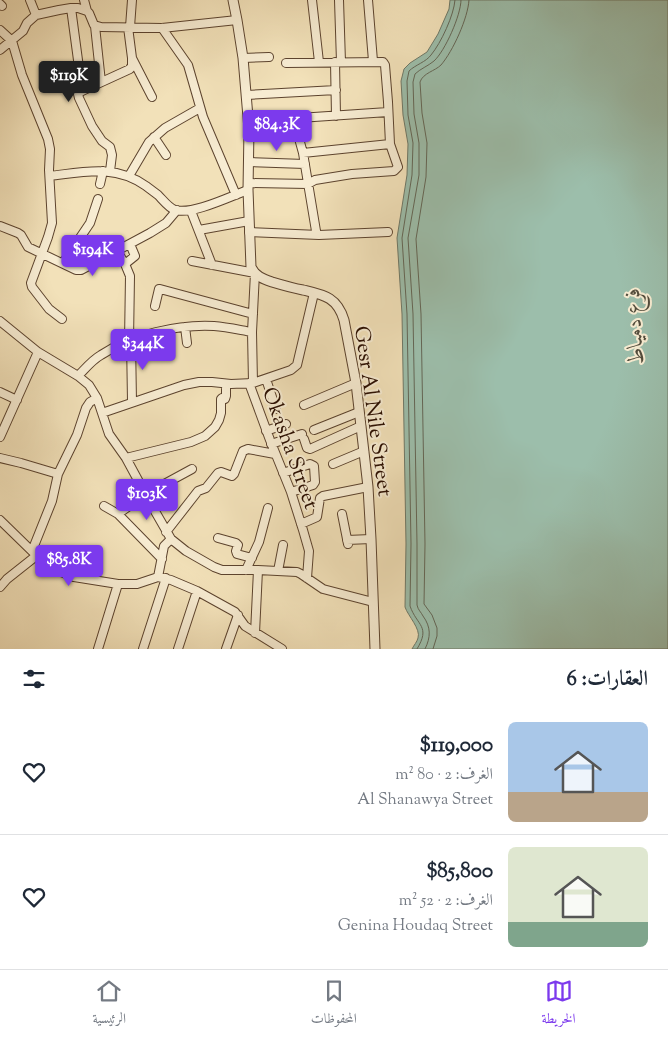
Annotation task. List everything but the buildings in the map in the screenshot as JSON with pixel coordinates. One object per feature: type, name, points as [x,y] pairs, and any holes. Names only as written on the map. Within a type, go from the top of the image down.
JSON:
[{"type":"street","points":[[30,0],[36,15]]},
{"type":"street","points":[[84,0],[87,11],[90,13],[95,26],[101,82]]},
{"type":"street","points":[[100,184],[107,171],[112,150],[108,144],[102,141],[92,126],[78,96],[82,91],[130,69],[132,58],[129,27],[132,0]]},
{"type":"street","points":[[233,0],[247,95],[250,263],[255,273]]},
{"type":"street","points":[[312,0],[319,62]]},
{"type":"street","points":[[336,116],[339,0]]},
{"type":"street","points":[[368,0],[373,61]]},
{"type":"street","points":[[71,8],[80,75]]},
{"type":"street","points":[[0,50],[23,31],[27,23],[36,15],[71,8],[87,11]]},
{"type":"street","points":[[95,26],[162,28],[237,20]]},
{"type":"street","points":[[162,28],[188,65],[203,117],[236,194]]},
{"type":"street","points":[[0,30],[12,41],[22,75],[48,139],[50,149],[52,224],[31,283],[49,309],[62,319]]},
{"type":"street","points":[[243,58],[269,57]]},
{"type":"street","points":[[132,58],[152,97]]},
{"type":"street","points":[[50,176],[107,171],[129,176],[157,194],[173,209],[191,210],[236,194],[248,187],[308,184],[315,180],[352,174],[395,171],[398,165],[390,144],[384,65],[381,61],[286,63]]},
{"type":"street","points":[[247,95],[336,90]]},
{"type":"street","points":[[129,176],[143,151],[154,137],[165,128],[200,108]]},
{"type":"street","points":[[316,231],[296,120],[299,118],[388,112]]},
{"type":"street","points":[[154,137],[166,155]]},
{"type":"street","points":[[303,154],[390,144]]},
{"type":"street","points":[[248,162],[305,164]]},
{"type":"street","points":[[63,263],[90,223],[98,199]]},
{"type":"street","points":[[0,226],[21,235],[28,247],[76,270],[83,270],[166,223],[177,210]]},
{"type":"street","points":[[191,210],[212,265]]},
{"type":"street","points":[[199,230],[249,220]]},
{"type":"street","points":[[249,232],[319,235],[388,232]]},
{"type":"street","points":[[125,264],[135,256],[130,244]]},
{"type":"street","points":[[117,252],[130,276],[128,320],[132,402]]},
{"type":"street","points":[[192,261],[255,273]]},
{"type":"street","name":"Gesr Al Nile Street","points":[[255,273],[261,278],[281,285],[322,294],[330,298],[336,304],[344,320],[356,383],[368,487],[375,649]]},
{"type":"street","name":"Okasha Street","points":[[255,273],[251,383],[266,431],[291,492],[292,506],[301,524],[309,551],[307,578]]},
{"type":"street","points":[[155,306],[160,289],[253,314]]},
{"type":"street","points":[[102,412],[184,385],[199,382],[251,383],[291,370],[297,365],[314,292]]},
{"type":"street","points":[[0,320],[38,352],[78,376],[89,385],[102,412],[109,434],[126,458],[166,532],[171,539],[186,551],[218,569],[297,572],[323,589],[373,602]]},
{"type":"street","points":[[78,376],[99,356],[116,346],[156,332],[196,326],[215,326],[252,332]]},
{"type":"street","points":[[185,327],[187,344]]},
{"type":"street","points":[[0,437],[38,352]]},
{"type":"street","points":[[266,379],[276,409]]},
{"type":"street","points":[[304,404],[356,383]]},
{"type":"street","points":[[126,458],[191,442],[205,436],[219,420],[221,399],[225,399],[226,396],[226,384]]},
{"type":"street","points":[[0,392],[17,400]]},
{"type":"street","points":[[0,587],[34,553],[52,501],[58,474],[77,435],[86,408],[96,398]]},
{"type":"street","points":[[314,430],[359,412]]},
{"type":"street","points":[[266,431],[286,424]]},
{"type":"street","points":[[271,444],[303,436],[307,448],[310,449],[361,426]]},
{"type":"street","points":[[166,532],[198,491],[206,488],[218,473],[232,476],[234,474],[242,451],[248,450],[275,454]]},
{"type":"street","points":[[333,464],[364,451]]},
{"type":"street","points":[[0,458],[58,474]]},
{"type":"street","points":[[283,472],[310,464],[314,466],[314,485],[291,492]]},
{"type":"street","points":[[118,514],[146,494],[192,469]]},
{"type":"street","name":"Okasha Street","points":[[301,524],[318,517],[320,498],[323,496],[368,487]]},
{"type":"street","points":[[104,506],[118,514],[162,559]]},
{"type":"street","points":[[246,570],[259,542],[268,508]]},
{"type":"street","points":[[342,514],[348,542],[371,539]]},
{"type":"street","points":[[0,520],[50,566],[74,577],[118,584],[137,584],[162,577],[197,591],[233,610],[245,626],[282,649]]},
{"type":"street","points":[[218,538],[236,543],[238,545],[237,554],[252,558]]},
{"type":"street","points":[[142,649],[162,577],[164,546],[171,539]]},
{"type":"street","points":[[278,571],[283,545]]},
{"type":"street","points":[[255,633],[258,570]]},
{"type":"street","points":[[98,649],[118,584]]},
{"type":"street","points":[[178,649],[197,591]]},
{"type":"street","points":[[226,649],[238,615]]},
{"type":"water","name":"فرع دمياط","points":[[450,0],[668,0],[668,649],[412,649],[418,639],[418,631],[405,607],[406,544],[402,314],[397,238],[407,175],[408,144],[403,115],[401,81],[404,69],[427,52],[438,34],[449,9]]}]
